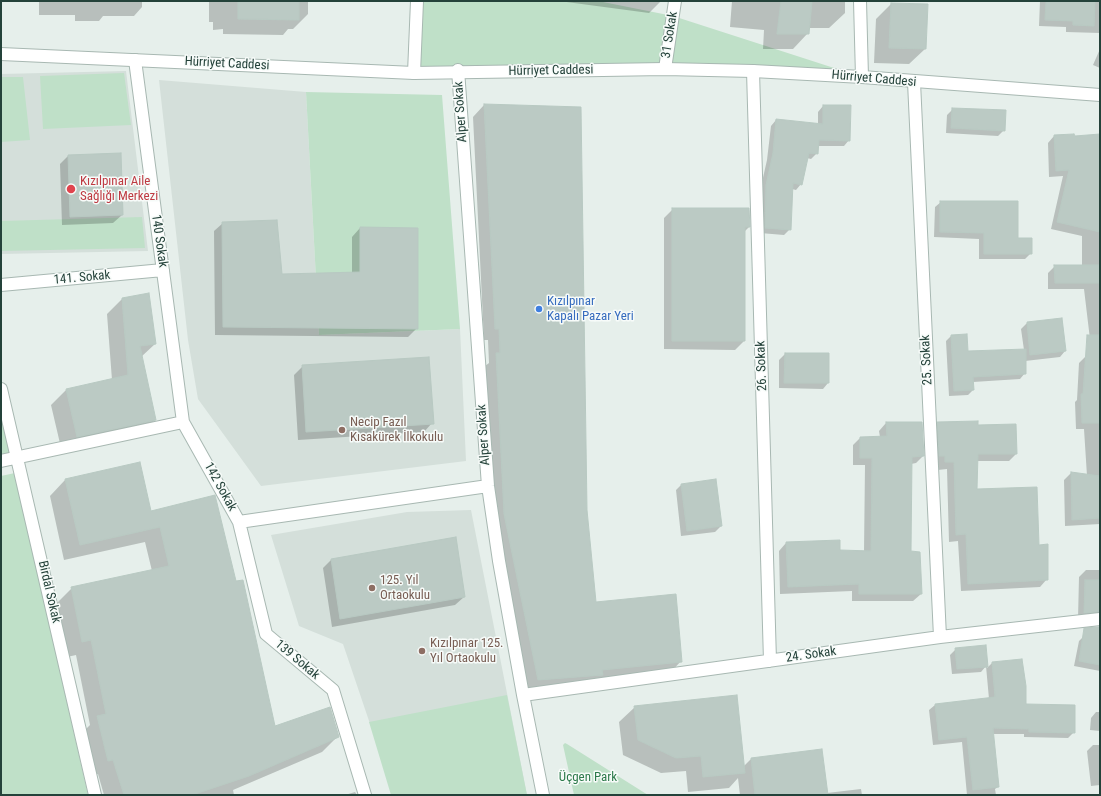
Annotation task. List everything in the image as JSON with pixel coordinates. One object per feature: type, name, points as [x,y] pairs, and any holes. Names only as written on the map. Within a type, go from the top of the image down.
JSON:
[{"type":"street","points":[[414,73],[417,1]]},
{"type":"street","name":"31 Sokak","points":[[665,69],[675,1]]},
{"type":"street","points":[[860,1],[862,77]]},
{"type":"street","name":"Hürriyet Caddesi","points":[[1,54],[414,73],[458,71],[665,69],[754,71],[862,77],[1100,95]]},
{"type":"street","name":"140 Sokak","points":[[136,60],[183,422]]},
{"type":"street","name":"Alper Sokak","points":[[458,71],[488,486],[499,561],[543,795]]},
{"type":"street","name":"26. Sokak","points":[[754,71],[770,661]]},
{"type":"street","name":"25. Sokak","points":[[914,82],[940,637]]},
{"type":"street","name":"141. Sokak","points":[[1,285],[163,270]]},
{"type":"street","name":"Birdal Sokak","points":[[1,389],[18,457],[95,795]]},
{"type":"street","points":[[1,461],[183,422]]},
{"type":"street","name":"142 Sokak","points":[[183,422],[239,522],[488,486]]},
{"type":"street","name":"139 Sokak","points":[[239,522],[266,634],[333,690],[365,795]]},
{"type":"street","name":"24. Sokak","points":[[523,695],[940,637],[1100,619]]},
{"type":"shaded area","name":"Kızılpınar Aile Sağlığı Merkezi","points":[[126,71],[148,251],[1,254],[1,74]]},
{"type":"shaded area","points":[[159,80],[306,92],[319,335],[460,329],[466,461],[261,486],[198,399],[188,340]]},
{"type":"shaded area","name":"Kızılpınar 125. Yıl Ortaokulu","points":[[471,510],[527,795],[390,783],[343,644],[299,626],[271,535],[407,512]]},
{"type":"green space","points":[[417,1],[598,1],[673,16],[862,77],[753,71],[414,73]]},
{"type":"green space","points":[[124,73],[131,125],[43,129],[40,76]]},
{"type":"green space","points":[[1,77],[23,77],[30,140],[1,142]]},
{"type":"green space","points":[[306,92],[442,95],[460,329],[319,335]]},
{"type":"green space","points":[[142,217],[145,248],[1,251],[1,221]]},
{"type":"green space","points":[[1,409],[12,452],[1,455]]},
{"type":"green space","points":[[15,473],[88,795],[1,795],[1,476]]},
{"type":"green space","points":[[507,695],[527,795],[391,795],[369,722]]},
{"type":"green space","name":"Üçgen Park","points":[[565,743],[648,795],[574,795],[563,745]]},
{"type":"building","points":[[238,1],[299,1],[299,20],[238,19]]},
{"type":"building","points":[[781,1],[812,1],[809,34],[777,34]]},
{"type":"building","points":[[1046,1],[1095,1],[1094,26],[1073,25],[1073,21],[1045,20]]},
{"type":"building","points":[[891,3],[928,4],[926,49],[889,48]]},
{"type":"building","name":"Kızılpınar Kapalı Pazar Yeri","points":[[484,104],[581,107],[587,510],[596,602],[676,594],[682,662],[602,670],[603,675],[538,680],[504,514],[496,353],[500,353],[499,329],[495,329]]},
{"type":"building","points":[[823,105],[851,105],[850,141],[819,140],[818,154],[809,153],[802,185],[793,183],[791,230],[765,228],[766,185],[773,153],[776,119],[823,124]]},
{"type":"building","points":[[952,108],[1006,110],[1005,131],[951,128]]},
{"type":"building","points":[[1074,134],[1075,136],[1100,134],[1100,232],[1057,222],[1069,170],[1056,171],[1054,135]]},
{"type":"building","points":[[121,153],[123,215],[70,217],[68,155]]},
{"type":"building","points":[[940,201],[1018,201],[1018,238],[1032,238],[1032,254],[984,254],[984,233],[940,232]]},
{"type":"building","points":[[672,208],[749,208],[750,227],[745,227],[745,341],[672,341]]},
{"type":"building","points":[[277,220],[282,274],[360,272],[360,227],[418,228],[418,329],[223,327],[222,222]]},
{"type":"building","points":[[1054,265],[1100,265],[1100,283],[1055,283]]},
{"type":"building","points":[[149,293],[156,344],[140,346],[156,420],[77,437],[66,389],[128,375],[122,298]]},
{"type":"building","points":[[1062,318],[1066,351],[1030,355],[1027,322]]},
{"type":"building","points":[[967,334],[968,351],[1026,349],[1026,374],[973,377],[974,390],[954,391],[951,335]]},
{"type":"building","points":[[1087,335],[1100,335],[1100,423],[1082,423],[1081,394],[1083,394]]},
{"type":"building","points":[[785,353],[829,353],[829,383],[784,383]]},
{"type":"building","points":[[429,357],[434,424],[306,432],[302,365]]},
{"type":"building","points":[[978,421],[978,425],[1016,424],[1017,454],[978,454],[977,489],[1037,487],[1039,545],[1048,544],[1048,580],[968,584],[966,534],[956,535],[954,462],[945,462],[945,456],[939,456],[937,422]]},
{"type":"building","points":[[886,422],[922,422],[924,456],[912,457],[911,551],[920,552],[922,594],[859,594],[859,584],[788,587],[786,542],[840,540],[840,550],[871,551],[872,458],[860,458],[860,437],[887,436]]},
{"type":"building","points":[[140,462],[151,511],[215,495],[236,581],[243,580],[275,726],[330,707],[339,737],[249,776],[192,795],[124,795],[113,760],[108,761],[97,716],[106,714],[91,640],[82,642],[71,587],[169,566],[160,527],[80,545],[65,479]]},
{"type":"building","points":[[1071,472],[1100,476],[1100,518],[1072,520]]},
{"type":"building","points":[[716,479],[722,526],[687,531],[681,484]]},
{"type":"building","points":[[456,537],[465,597],[340,619],[331,559]]},
{"type":"building","points":[[1085,580],[1100,580],[1100,612],[1084,613]]},
{"type":"building","points":[[1100,627],[1100,665],[1079,661],[1084,628]]},
{"type":"building","points":[[986,645],[988,667],[957,669],[955,648]]},
{"type":"building","points":[[1022,659],[1026,686],[1026,704],[1075,705],[1075,733],[1029,732],[1029,729],[993,728],[999,787],[973,790],[967,737],[939,740],[935,704],[995,697],[992,662]]},
{"type":"building","points":[[737,695],[745,773],[703,777],[701,756],[676,758],[638,740],[634,706]]},
{"type":"building","points":[[822,749],[828,795],[755,795],[751,758]]},
{"type":"place","name":"Kızılpınar Aile Sağlığı Merkezi","points":[[71,189]]},
{"type":"place","name":"Kızılpınar Kapalı Pazar Yeri","points":[[539,309]]},
{"type":"place","name":"Necip Fazıl Kısakürek İlkokulu","points":[[342,430]]},
{"type":"place","name":"125. Yıl Ortaokulu","points":[[372,588]]},
{"type":"place","name":"Kızılpınar 125. Yıl Ortaokulu","points":[[422,651]]}]
